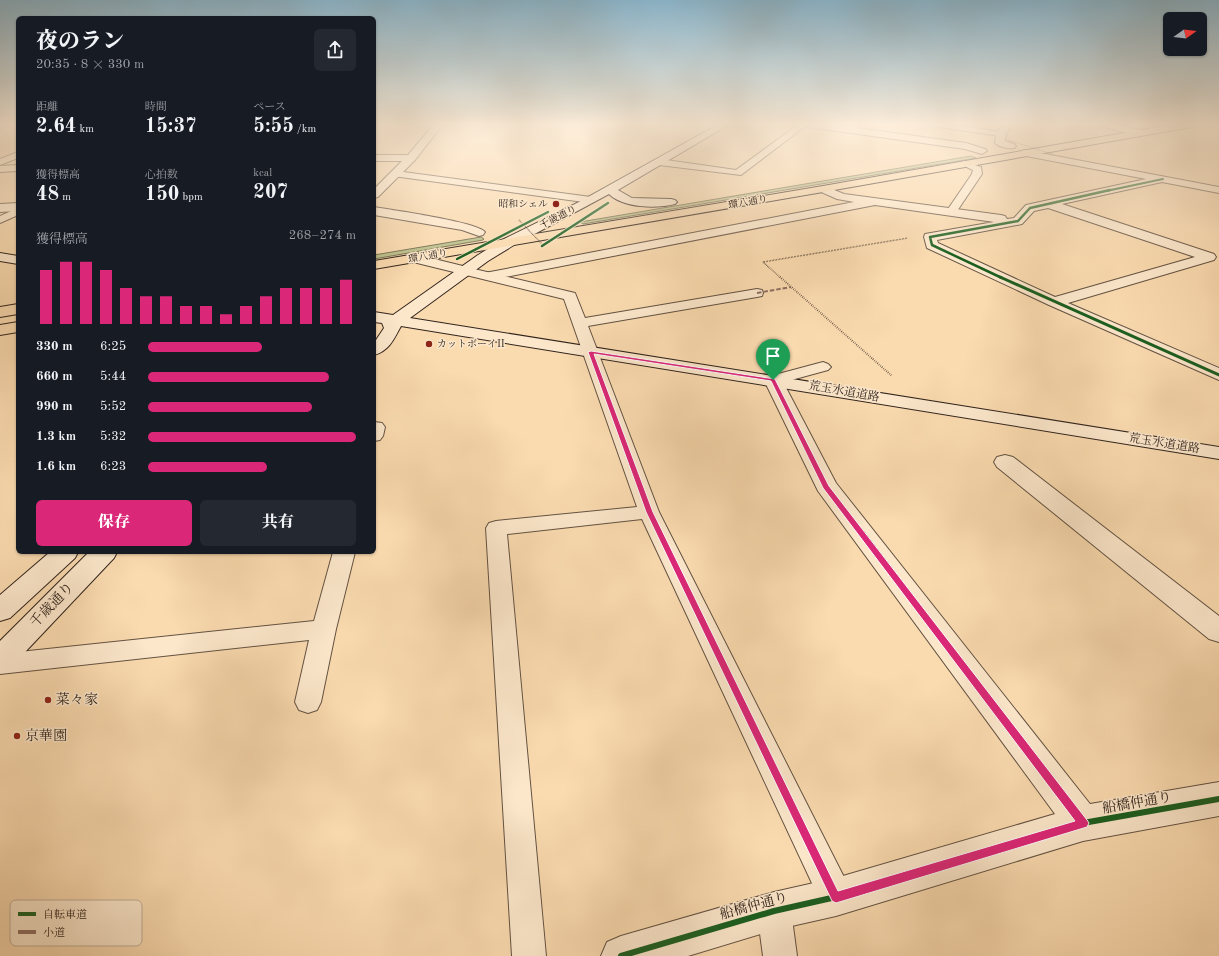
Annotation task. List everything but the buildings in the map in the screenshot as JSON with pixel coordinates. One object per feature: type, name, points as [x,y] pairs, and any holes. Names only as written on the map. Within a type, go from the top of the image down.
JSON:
[{"type":"main road","name":"環八通り","points":[[376,265],[938,169]]},
{"type":"main road","name":"環八通り","points":[[449,237],[522,223],[550,221],[675,201]]},
{"type":"main road","points":[[0,312],[16,308]]},
{"type":"main road","points":[[0,330],[16,327]]},
{"type":"street","points":[[376,193],[401,169]]},
{"type":"street","name":"千歳通り","points":[[376,331],[397,320],[483,258],[509,242],[591,200],[647,169]]},
{"type":"street","points":[[1110,169],[1219,189]]},
{"type":"street","points":[[1163,179],[1030,208],[1018,221],[930,237],[932,245],[1054,302],[1219,375]]},
{"type":"street","points":[[614,186],[612,191],[615,195],[628,200],[675,201]]},
{"type":"street","points":[[823,189],[841,197],[1018,221]]},
{"type":"street","points":[[490,276],[873,202]]},
{"type":"street","points":[[1048,204],[1209,257],[1054,302]]},
{"type":"street","points":[[0,208],[16,207]]},
{"type":"street","points":[[376,211],[465,226],[480,232]]},
{"type":"street","points":[[414,258],[466,271]]},
{"type":"street","name":"荒玉水道道路","points":[[376,317],[773,380],[1219,454]]},
{"type":"street","name":"千歳通り","points":[[376,349],[382,345],[397,320]]},
{"type":"street","points":[[773,380],[826,486],[1084,823]]},
{"type":"street","points":[[1005,462],[1219,631]]},
{"type":"street","points":[[0,611],[64,554]]},
{"type":"street","name":"千歳通り","points":[[0,660],[103,554]]},
{"type":"street","name":"船橋仲通り","points":[[621,956],[774,911],[836,897],[1084,823],[1219,799]]},
{"type":"lane","points":[[706,169],[738,173],[744,169]]},
{"type":"lane","points":[[951,212],[977,174],[977,169]]},
{"type":"lane","points":[[396,174],[591,200]]},
{"type":"lane","points":[[0,220],[16,212]]},
{"type":"lane","points":[[466,271],[570,296],[649,512],[836,897]]},
{"type":"lane","points":[[580,323],[757,293]]},
{"type":"lane","points":[[773,380],[823,367]]},
{"type":"lane","points":[[530,956],[496,528],[649,512]]},
{"type":"lane","points":[[308,702],[324,629],[343,554]]},
{"type":"lane","points":[[0,664],[324,629]]},
{"type":"lane","points":[[774,911],[780,956]]},
{"type":"path","points":[[522,223],[542,245],[562,233]]},
{"type":"path","points":[[926,406],[763,262],[907,238],[931,241]]},
{"type":"green space","points":[[896,169],[913,169],[583,224],[580,222]]},
{"type":"green space","points":[[481,237],[484,239],[376,259],[376,255]]},
{"type":"marked path","points":[[757,293],[791,287]]},
{"type":"cycle path","points":[[1163,179],[1030,208],[1018,221],[930,237],[932,245],[1054,302],[1219,375]]},
{"type":"cycle path","points":[[542,246],[608,203]]},
{"type":"cycle path","points":[[457,259],[548,212]]},
{"type":"cycle path","points":[[773,380],[826,486],[1083,823]]},
{"type":"cycle path","points":[[621,956],[774,911],[836,897],[1083,823],[1219,799]]},
{"type":"place","name":"昭和シェル","points":[[556,204]]},
{"type":"place","name":"カットボーイII","points":[[429,344]]},
{"type":"place","name":"菜々家","points":[[48,700]]},
{"type":"place","name":"京華園","points":[[17,736]]},
{"type":"route","points":[[591,352],[773,380],[826,486],[1084,823],[836,897],[649,512],[591,352]]}]
